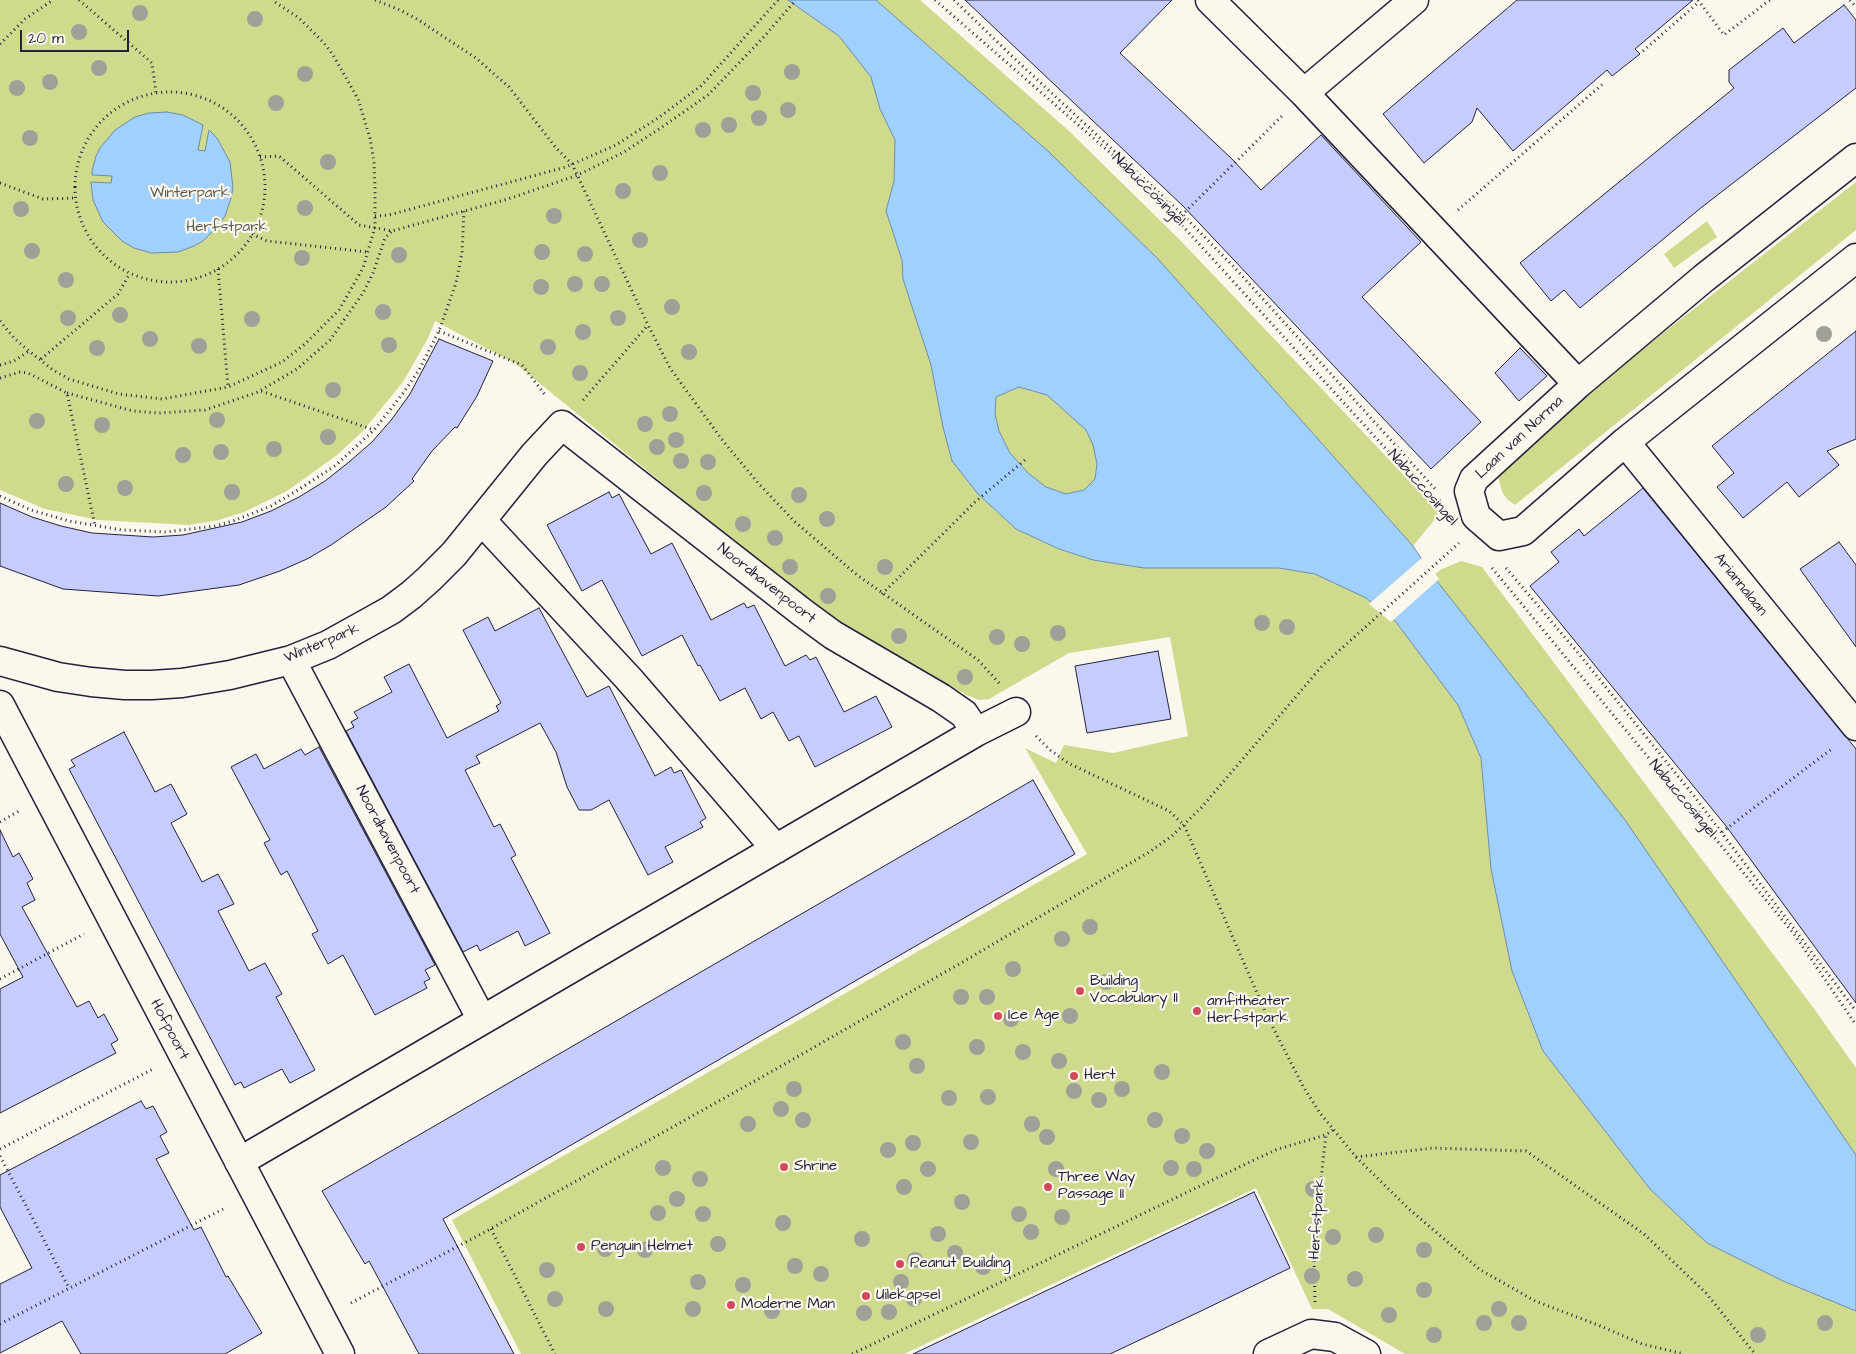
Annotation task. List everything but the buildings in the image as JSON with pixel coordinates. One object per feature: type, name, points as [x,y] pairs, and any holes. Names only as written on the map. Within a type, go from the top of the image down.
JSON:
[{"type":"street","points":[[1210,0],[1304,93],[1578,384]]},
{"type":"street","points":[[1304,93],[1414,0]]},
{"type":"street","name":"Laan van Norma","points":[[1856,158],[1704,278],[1578,384],[1474,479],[1469,491],[1476,516],[1499,536],[1523,531],[1625,442],[1856,258]]},
{"type":"street","name":"Winterpark","points":[[0,661],[58,677],[91,682],[125,685],[182,683],[206,680],[291,660],[328,645],[369,624],[411,595],[454,554],[534,455],[566,420]]},
{"type":"street","name":"Noordhavenpoort","points":[[566,420],[802,613],[833,635],[941,698],[964,714],[976,732]]},
{"type":"street","name":"Ariannalaan","points":[[1625,442],[1848,734]]},
{"type":"street","points":[[482,521],[628,678],[776,848]]},
{"type":"street","name":"Noordhavenpoort","points":[[291,660],[482,1020]]},
{"type":"street","name":"Hofpoort","points":[[0,704],[111,920],[255,1192],[327,1343]]},
{"type":"street","points":[[239,1162],[976,732],[1016,712]]},
{"type":"street","points":[[1268,1354],[1311,1334],[1336,1338],[1366,1354]]},
{"type":"path","points":[[0,44],[25,19],[54,0]]},
{"type":"path","points":[[79,0],[152,63],[156,93]]},
{"type":"path","points":[[0,321],[15,339],[40,360],[70,378],[119,394],[162,399],[228,387],[282,362],[305,344],[339,310],[363,268],[374,227],[373,154],[366,119],[348,80],[324,43],[299,18],[272,0]]},
{"type":"path","points":[[375,216],[389,215],[566,167],[616,146],[702,85],[778,0]]},
{"type":"path","points":[[0,378],[20,372],[28,373],[67,394],[134,411],[159,413],[205,410],[260,391],[297,369],[330,340],[352,312],[363,293],[373,273],[385,238],[392,231],[556,184],[624,152],[708,94],[761,40],[796,0]]},
{"type":"path","name":"Nabuccosingel","points":[[935,0],[1138,176],[1438,506]]},
{"type":"path","points":[[954,0],[1183,215],[1233,266],[1438,492]]},
{"type":"path","points":[[1643,51],[1698,1],[1724,35],[1770,0]]},
{"type":"path","points":[[1850,0],[1856,7]]},
{"type":"path","points":[[1433,231],[1605,82]]},
{"type":"path","points":[[164,91],[197,94],[227,109],[249,133],[262,162],[265,196],[258,223],[252,234],[243,248],[218,269],[196,279],[167,282],[139,277],[110,262],[89,237],[76,207],[75,174],[85,142],[105,116],[132,98],[156,93],[164,91]]},
{"type":"path","points":[[1178,220],[1304,93]]},
{"type":"path","points":[[260,157],[279,156],[359,225],[392,231]]},
{"type":"path","points":[[0,183],[43,199],[76,198]]},
{"type":"path","points":[[0,496],[46,515],[95,526],[140,531],[187,530],[214,526],[256,513],[278,502],[321,475],[349,454],[374,430],[419,370],[439,332],[453,291],[462,253],[464,210]]},
{"type":"path","points":[[252,234],[267,241],[368,252]]},
{"type":"path","points":[[218,269],[228,387]]},
{"type":"path","points":[[40,360],[118,294],[130,273]]},
{"type":"path","points":[[439,332],[522,365],[544,395],[566,420],[648,325]]},
{"type":"path","points":[[0,365],[14,361],[29,351]]},
{"type":"path","points":[[260,391],[374,430]]},
{"type":"path","points":[[67,394],[95,526]]},
{"type":"path","points":[[882,594],[975,502],[1025,460]]},
{"type":"path","points":[[327,1343],[491,1229],[961,963],[1130,864],[1162,843],[1201,808],[1314,674],[1452,549]]},
{"type":"path","name":"Nabuccosingel","points":[[1490,566],[1794,934],[1856,1025]]},
{"type":"path","points":[[1504,567],[1579,654],[1722,832],[1856,1010]]},
{"type":"path","points":[[1722,832],[1848,734]]},
{"type":"path","points":[[0,980],[111,920]]},
{"type":"path","points":[[0,1149],[182,1054]]},
{"type":"path","points":[[852,1354],[1254,1160],[1278,1149],[1326,1135],[1333,1130]]},
{"type":"path","name":"Herfstpark","points":[[1315,1304],[1314,1259],[1326,1135]]},
{"type":"path","points":[[1356,1157],[1433,1148],[1526,1151],[1644,1234],[1706,1294],[1755,1354]]},
{"type":"path","points":[[0,1156],[69,1288]]},
{"type":"path","points":[[0,1324],[255,1192]]},
{"type":"path","points":[[491,1229],[555,1354]]},
{"type":"green space","name":"Herfstpark","points":[[0,0],[788,0],[839,36],[871,76],[880,109],[895,140],[894,181],[886,211],[902,260],[903,279],[931,365],[943,427],[952,461],[978,494],[1016,529],[1059,549],[1093,560],[1144,568],[1279,568],[1316,574],[1366,598],[1396,622],[1458,705],[1481,758],[1491,869],[1512,971],[1543,1051],[1650,1189],[1707,1243],[1783,1281],[1856,1311],[1856,1354],[1405,1354],[1328,1309],[1312,1309],[1256,1188],[904,1354],[521,1354],[452,1220],[1087,854],[1025,748],[1056,763],[1064,745],[1113,753],[1188,736],[1170,637],[1069,653],[989,699],[979,700],[967,695],[858,636],[796,593],[770,569],[516,364],[435,321],[428,338],[403,382],[362,432],[337,455],[287,491],[244,512],[219,520],[189,525],[98,520],[45,509],[0,490]]},
{"type":"green space","points":[[876,0],[920,0],[1069,131],[1179,239],[1440,513],[1413,546],[1158,259],[1049,152]]},
{"type":"green space","points":[[1856,182],[1856,230],[1515,505],[1508,500],[1503,494],[1498,477],[1501,460]]},
{"type":"green space","points":[[1707,221],[1717,237],[1674,268],[1664,254]]},
{"type":"green space","points":[[1019,387],[1047,395],[1086,430],[1094,445],[1097,464],[1095,479],[1084,490],[1066,494],[1046,487],[1028,473],[1010,453],[999,431],[995,414],[996,397]]},
{"type":"green space","points":[[1461,561],[1482,567],[1815,1010],[1856,1068],[1856,1155],[1625,821],[1433,576],[1440,570]]},
{"type":"water","points":[[788,0],[876,0],[1049,152],[1158,259],[1413,546],[1433,576],[1625,820],[1856,1155],[1856,1311],[1783,1281],[1707,1243],[1650,1189],[1543,1051],[1512,971],[1491,869],[1481,758],[1458,705],[1396,622],[1366,598],[1315,574],[1279,568],[1144,568],[1093,560],[1059,549],[1016,529],[978,494],[952,461],[943,427],[931,365],[903,279],[902,260],[886,211],[894,181],[895,140],[880,109],[871,77],[839,36]],"holes":[[[1019,387],[1047,395],[1086,430],[1093,445],[1097,464],[1095,479],[1084,490],[1066,494],[1046,487],[1028,473],[1010,453],[999,431],[995,414],[996,397]]]},
{"type":"water","points":[[167,112],[183,115],[203,125],[198,150],[205,151],[209,130],[217,138],[230,162],[233,188],[225,216],[203,241],[178,252],[151,253],[134,248],[122,241],[103,222],[93,200],[91,182],[111,183],[112,176],[92,175],[92,171],[100,148],[115,130],[135,117],[149,113]]},
{"type":"pier","points":[[1423,557],[1439,579],[1391,622],[1369,604]]},
{"type":"place","name":"Building Vocabulary II","points":[[1080,991]]},
{"type":"place","name":"amfitheater Herfstpark","points":[[1197,1011]]},
{"type":"place","name":"Ice Age","points":[[998,1016]]},
{"type":"place","name":"Hert","points":[[1074,1076]]},
{"type":"place","name":"Shrine","points":[[784,1167]]},
{"type":"place","name":"Three Way Passage II","points":[[1048,1187]]},
{"type":"place","name":"Penguin Helmet","points":[[581,1247]]},
{"type":"place","name":"Peanut Building","points":[[900,1264]]},
{"type":"place","name":"Uilekapsel","points":[[866,1296]]},
{"type":"place","name":"Moderne Man","points":[[731,1305]]}]
